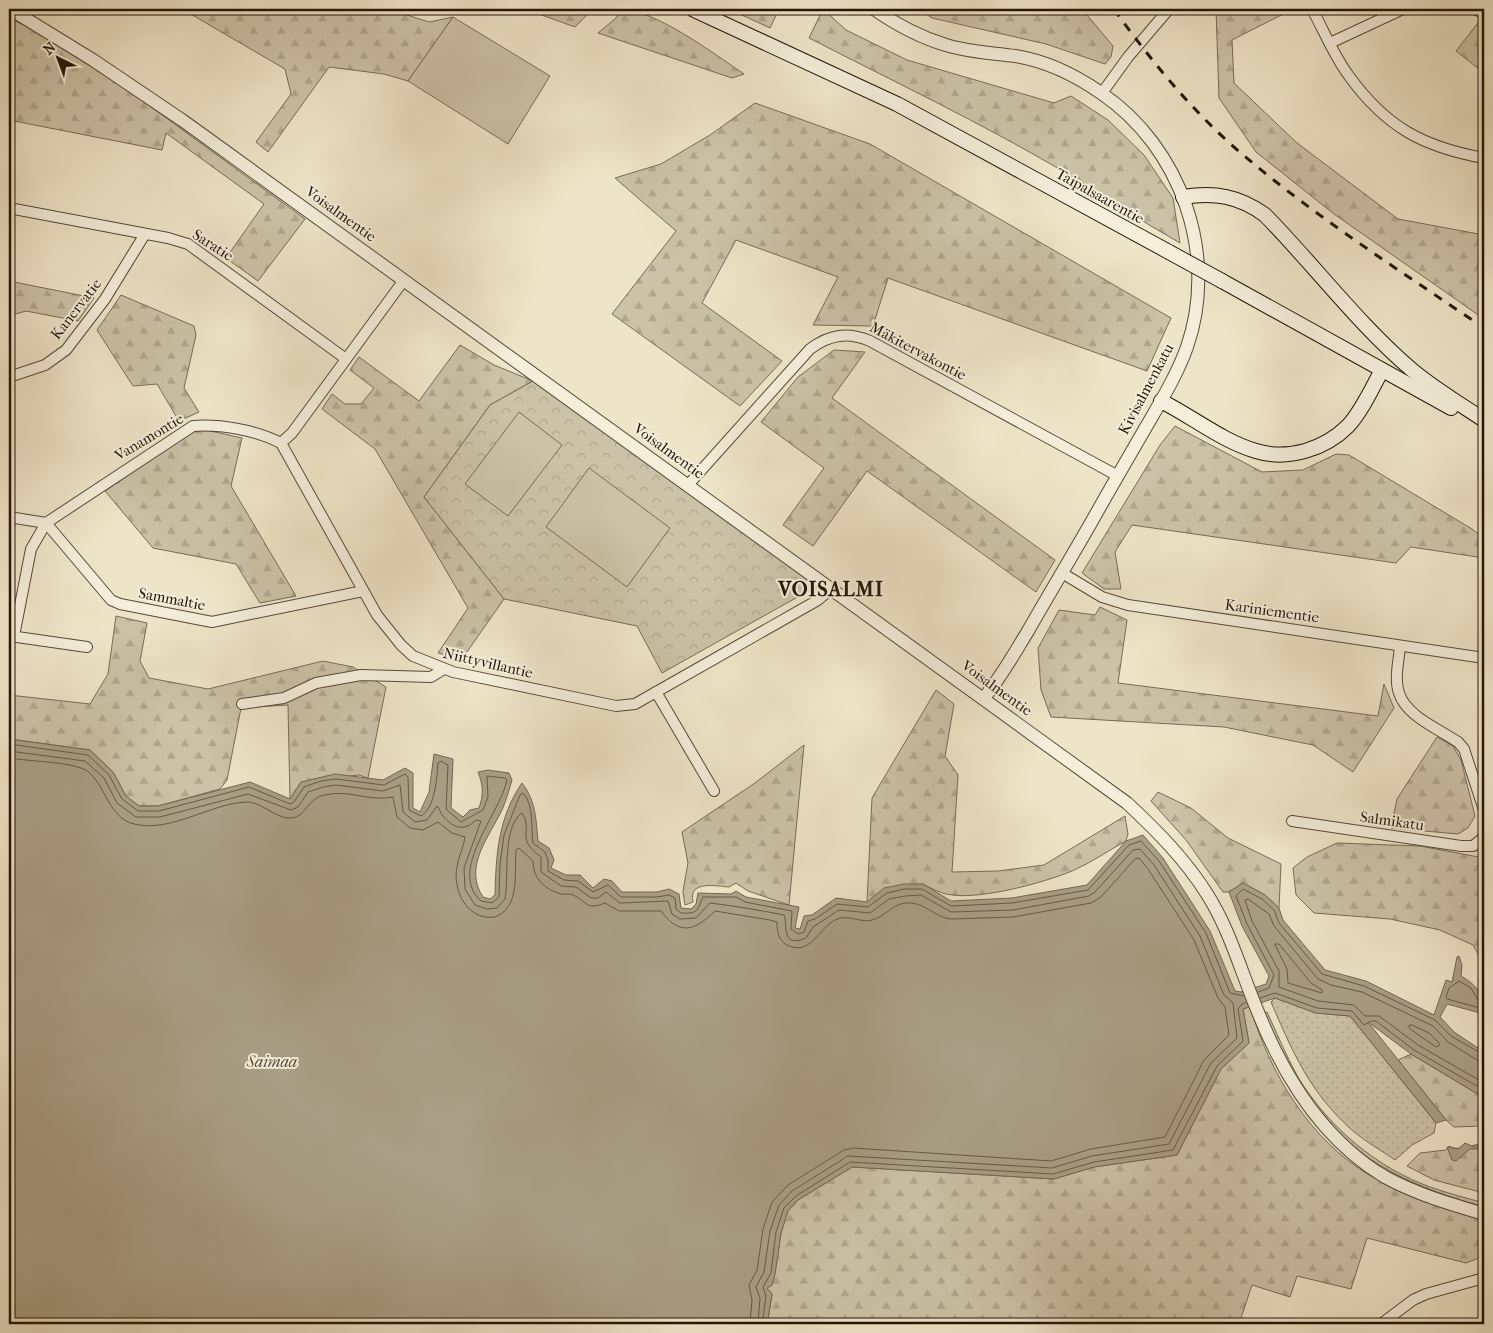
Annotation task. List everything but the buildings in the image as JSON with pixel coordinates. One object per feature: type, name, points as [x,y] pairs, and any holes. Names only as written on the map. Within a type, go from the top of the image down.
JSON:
[{"type":"main road","name":"Taipalsaarentie","points":[[692,9],[897,104],[1222,281],[1484,427]]},
{"type":"main road","points":[[1183,197],[1222,195],[1250,205],[1265,215],[1370,329],[1411,369],[1435,388],[1484,420]]},
{"type":"main road","points":[[1161,401],[1215,432],[1248,448],[1275,454],[1293,454],[1316,448],[1348,426],[1382,370]]},
{"type":"street","name":"Voisalmentie","points":[[10,9],[50,32],[160,105],[1127,803],[1171,846],[1211,902],[1228,934],[1257,1011],[1283,1068],[1313,1112],[1346,1148],[1385,1176],[1405,1187],[1484,1214]]},
{"type":"street","name":"Kivisalmenkatu","points":[[874,9],[919,36],[971,51],[1037,61],[1059,68],[1102,93],[1117,104],[1147,134],[1160,153],[1183,197],[1195,239],[1198,262],[1198,288],[1188,346],[1161,401],[1062,573],[996,684],[984,698]]},
{"type":"street","points":[[1102,93],[1128,57],[1169,9]]},
{"type":"street","points":[[1312,9],[1348,75],[1370,102],[1394,124],[1427,144],[1484,158]]},
{"type":"street","points":[[1330,43],[1403,9]]},
{"type":"street","name":"Saratie","points":[[9,208],[188,244],[346,359]]},
{"type":"street","name":"Kanervatie","points":[[9,377],[45,365],[66,350],[105,299],[145,234]]},
{"type":"street","points":[[281,443],[292,433],[404,280]]},
{"type":"street","name":"Mäkitervakontie","points":[[688,485],[810,349],[831,337],[846,334],[870,341],[1118,476]]},
{"type":"street","name":"Vanamontie","points":[[46,523],[192,426],[210,424],[269,437],[281,443]]},
{"type":"street","name":"Niittyvillantie","points":[[281,443],[377,615],[401,645],[413,656],[444,669],[616,706],[635,704],[818,600],[831,589]]},
{"type":"street","points":[[9,517],[46,523],[31,549],[12,636],[87,647]]},
{"type":"street","name":"Sammaltie","points":[[46,523],[111,600],[120,604],[212,622],[363,591]]},
{"type":"street","name":"Kariniementie","points":[[1062,573],[1102,597],[1128,605],[1484,658]]},
{"type":"street","points":[[1400,646],[1397,683],[1399,694],[1413,712],[1464,748],[1484,810]]},
{"type":"street","points":[[242,704],[284,698],[316,683],[352,676],[431,677],[444,669]]},
{"type":"street","points":[[656,692],[714,791]]},
{"type":"street","name":"Salmikatu","points":[[1292,821],[1462,846],[1473,846],[1484,837]]},
{"type":"street","points":[[1382,1324],[1413,1300],[1426,1294],[1484,1278]]},
{"type":"green space","points":[[182,9],[388,9],[429,22],[453,17],[408,81],[384,74],[329,67],[268,152],[256,142],[291,94],[285,69]]},
{"type":"green space","points":[[525,9],[593,9],[575,27]]},
{"type":"green space","points":[[621,9],[650,16],[684,34],[744,74],[732,78],[598,33],[616,18]]},
{"type":"green space","points":[[729,9],[779,9],[770,28]]},
{"type":"green space","points":[[823,9],[846,30],[907,60],[1054,103],[1071,96],[1108,120],[1144,155],[1173,198],[1180,243],[1030,152],[809,38]]},
{"type":"green space","points":[[918,9],[1082,9],[1113,46],[1111,57],[1105,64],[1046,44],[932,18]]},
{"type":"green space","points":[[1216,9],[1293,9],[1232,40],[1234,83],[1297,143],[1398,219],[1484,235],[1484,319],[1334,214],[1256,152],[1219,98]]},
{"type":"green space","points":[[1484,15],[1484,73],[1456,51]]},
{"type":"green space","points":[[453,17],[550,76],[508,144],[408,81]]},
{"type":"green space","points":[[9,18],[40,33],[136,96],[305,219],[258,281],[226,258],[264,204],[166,133],[162,150],[9,120]]},
{"type":"green space","points":[[755,103],[870,144],[1171,318],[1147,371],[888,278],[873,326],[813,325],[838,277],[736,240],[702,303],[782,361],[740,406],[612,314],[676,231],[615,178],[661,164],[710,135]]},
{"type":"green space","points":[[9,281],[94,298],[78,321],[26,311],[9,316]]},
{"type":"green space","points":[[121,295],[194,326],[196,335],[184,388],[199,412],[179,421],[157,384],[133,386],[97,330]]},
{"type":"green space","points":[[460,345],[494,365],[533,381],[490,405],[424,497],[504,599],[462,659],[438,653],[468,608],[375,449],[322,409],[332,394],[345,404],[361,404],[374,388],[350,370],[359,357],[419,401]]},
{"type":"green space","points":[[834,350],[865,352],[832,398],[1055,560],[1036,592],[867,471],[813,546],[783,525],[824,468],[761,422],[798,377]]},
{"type":"green space","points":[[533,381],[819,585],[662,673],[637,626],[504,599],[424,497],[490,405]]},
{"type":"green space","points":[[519,412],[562,445],[508,516],[465,484]]},
{"type":"green space","points":[[1175,426],[1262,472],[1303,470],[1336,454],[1349,455],[1484,538],[1484,558],[1411,547],[1396,563],[1132,525],[1115,552],[1121,589],[1104,589],[1082,573],[1160,445]]},
{"type":"green space","points":[[206,430],[242,438],[231,486],[296,596],[260,603],[236,564],[153,548],[105,491],[193,431]]},
{"type":"green space","points":[[589,468],[670,528],[627,587],[546,527]]},
{"type":"green space","points":[[1100,607],[1127,620],[1118,683],[1378,716],[1384,684],[1394,708],[1353,772],[1313,745],[1224,727],[1051,717],[1041,690],[1038,648],[1059,610],[1095,615]]},
{"type":"green space","points":[[116,616],[147,623],[140,661],[149,678],[208,689],[323,661],[353,667],[386,687],[368,778],[359,775],[301,782],[290,800],[288,705],[241,708],[227,780],[220,789],[158,806],[139,806],[126,796],[113,772],[90,750],[9,739],[9,695],[90,704],[108,674]]},
{"type":"green space","points":[[936,690],[954,704],[945,756],[958,775],[952,872],[998,871],[1044,865],[1125,816],[1128,834],[1126,841],[1072,871],[1013,889],[965,896],[941,892],[923,884],[867,902],[872,798]]},
{"type":"green space","points":[[1437,737],[1453,746],[1461,760],[1475,816],[1468,828],[1458,834],[1391,828],[1397,799]]},
{"type":"green space","points":[[804,745],[789,905],[748,891],[736,883],[729,887],[699,887],[693,895],[693,902],[685,905],[683,891],[688,863],[682,832],[755,783]]},
{"type":"green space","points":[[1158,792],[1191,808],[1228,838],[1281,864],[1279,908],[1265,895],[1243,883],[1229,892],[1223,892],[1186,840],[1151,801]]},
{"type":"green space","points":[[1337,843],[1420,846],[1484,858],[1484,964],[1473,945],[1440,930],[1390,919],[1314,913],[1296,895],[1293,868],[1307,857]]},
{"type":"green space","points":[[1275,998],[1316,1013],[1350,1016],[1436,1123],[1434,1133],[1412,1145],[1395,1160],[1353,1131],[1325,1102],[1304,1071],[1271,1002]]},
{"type":"green space","points":[[1250,1006],[1268,1055],[1281,1080],[1295,1103],[1329,1144],[1349,1161],[1385,1183],[1427,1201],[1484,1221],[1484,1256],[1466,1263],[1367,1238],[1351,1289],[1297,1276],[1290,1297],[1252,1285],[1239,1324],[770,1324],[768,1319],[772,1294],[767,1288],[772,1285],[775,1274],[781,1233],[788,1211],[798,1200],[852,1167],[1054,1179],[1094,1167],[1177,1155],[1221,1069],[1249,1043],[1243,1009]]},
{"type":"green space","points":[[1267,1012],[1298,1077],[1324,1113],[1339,1129],[1374,1158],[1393,1170],[1439,1190],[1484,1203],[1484,1207],[1426,1188],[1400,1176],[1376,1163],[1354,1147],[1333,1128],[1313,1105],[1295,1078],[1263,1013]]},
{"type":"green space","points":[[1411,1054],[1476,1093],[1484,1095],[1484,1126],[1454,1127],[1446,1120],[1398,1060]]},
{"type":"green space","points":[[1484,1142],[1484,1193],[1434,1180],[1407,1166],[1420,1153],[1446,1150],[1449,1146],[1453,1148],[1466,1147]]},
{"type":"water","name":"Saimaa","points":[[9,739],[90,750],[113,772],[126,796],[139,806],[158,806],[250,782],[290,799],[301,782],[335,774],[383,780],[405,768],[413,773],[413,808],[420,812],[429,792],[434,754],[453,759],[451,808],[463,817],[470,810],[479,808],[482,790],[478,772],[488,770],[509,773],[512,780],[502,810],[485,841],[477,863],[476,875],[483,897],[490,899],[495,895],[496,866],[503,823],[514,796],[522,783],[533,804],[538,841],[549,848],[554,860],[551,868],[566,875],[580,875],[593,888],[604,879],[612,881],[622,892],[657,892],[669,889],[679,894],[681,908],[691,909],[696,904],[698,893],[731,894],[736,891],[746,897],[799,907],[795,928],[800,929],[804,916],[812,915],[836,898],[867,902],[884,888],[904,884],[923,884],[951,901],[1012,898],[1087,885],[1126,841],[1143,835],[1163,858],[1210,931],[1235,991],[1241,992],[1266,984],[1269,976],[1242,926],[1229,892],[1243,883],[1265,895],[1279,908],[1283,920],[1325,970],[1366,981],[1434,1015],[1446,980],[1452,982],[1457,957],[1459,956],[1462,965],[1461,976],[1479,991],[1483,1001],[1484,1014],[1447,1004],[1440,1017],[1454,1032],[1484,1052],[1484,1095],[1476,1093],[1411,1054],[1368,1022],[1446,1120],[1436,1123],[1350,1016],[1316,1013],[1275,998],[1243,1009],[1249,1043],[1221,1069],[1177,1155],[1094,1167],[1054,1179],[852,1167],[798,1200],[788,1211],[781,1233],[772,1285],[767,1288],[772,1294],[768,1319],[770,1324],[9,1324]]},
{"type":"water","points":[[1465,1143],[1474,1147],[1484,1146],[1484,1149],[1470,1149],[1456,1161],[1452,1160],[1447,1147],[1458,1149]]},
{"type":"railway","points":[[1114,9],[1174,85],[1207,121],[1242,154],[1330,222],[1484,328]]},
{"type":"district","name":"VOISALMI","points":[[831,589]]}]
